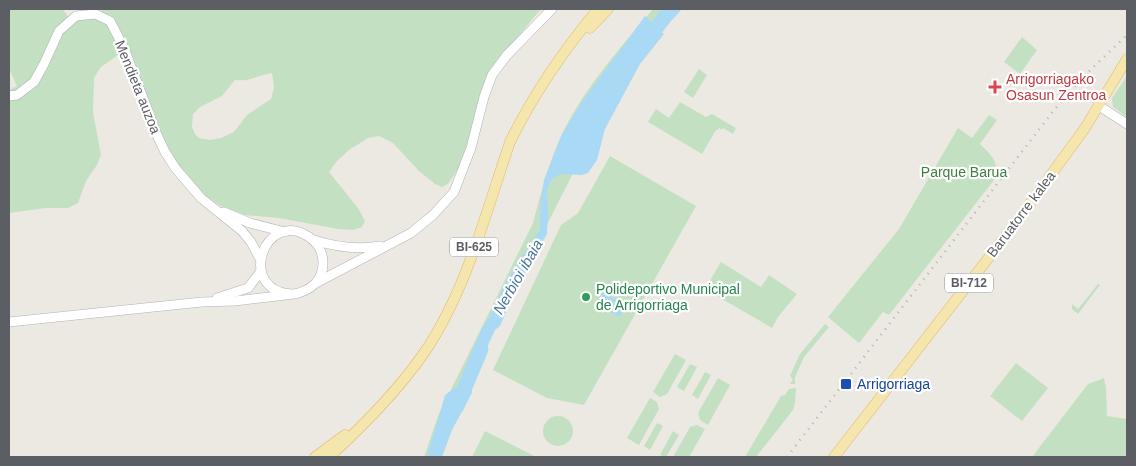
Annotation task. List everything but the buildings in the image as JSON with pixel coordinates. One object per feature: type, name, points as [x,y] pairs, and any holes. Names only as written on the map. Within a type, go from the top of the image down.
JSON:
[{"type":"main road","points":[[551,71],[598,9]]},
{"type":"main road","name":"BI-625","points":[[329,457],[376,411],[404,379],[424,352],[446,314],[474,247],[510,142],[534,97],[551,71],[608,9]]},
{"type":"main road","name":"Baruatorre kalea","points":[[834,457],[1018,220],[1099,106],[1127,59]]},
{"type":"main road","points":[[315,457],[376,411]]},
{"type":"street","points":[[9,322],[294,294],[310,289],[316,283],[411,233],[433,215],[454,192],[472,148],[484,97],[492,75],[507,55],[552,9]]},
{"type":"street","name":"Mendieta auzoa","points":[[9,96],[17,95],[34,82],[59,31],[76,16],[95,14],[110,21],[124,48],[156,135],[165,152],[176,169],[201,198],[242,231],[251,242],[260,260]]},
{"type":"street","points":[[1099,106],[1127,124]]},
{"type":"street","points":[[201,198],[216,208],[241,220],[285,232],[300,232],[313,240],[328,244],[358,248],[388,244]]},
{"type":"street","points":[[285,232],[268,241],[261,253],[261,271],[268,284],[287,294],[294,294]]},
{"type":"street","points":[[313,240],[322,253],[323,261],[323,269],[316,283]]},
{"type":"street","points":[[202,302],[248,288],[261,271]]},
{"type":"green space","points":[[9,9],[63,9],[69,18],[102,13],[101,9],[541,9],[505,52],[469,137],[460,166],[448,184],[442,187],[435,184],[419,171],[393,143],[379,136],[368,138],[349,150],[336,162],[329,172],[358,208],[365,221],[362,227],[353,230],[279,218],[244,215],[221,206],[204,195],[168,154],[121,53],[101,67],[94,78],[93,112],[101,155],[97,165],[86,181],[78,203],[68,208],[46,208],[9,213],[9,90],[17,86],[9,69]],"holes":[[[272,73],[274,87],[271,99],[247,115],[234,132],[221,138],[210,140],[199,138],[195,134],[192,127],[193,114],[200,107],[222,96],[235,80],[245,80]]]},
{"type":"green space","points":[[653,9],[670,9],[633,55],[453,410],[437,457],[424,457],[438,416],[533,223],[549,166],[563,132],[593,83]]},
{"type":"green space","points":[[1022,37],[1037,50],[1020,74],[1004,62]]},
{"type":"green space","points":[[699,69],[707,75],[693,98],[684,92]]},
{"type":"green space","points":[[1127,76],[1127,117],[1113,107],[1112,98]]},
{"type":"green space","points":[[680,102],[706,117],[712,114],[736,128],[733,134],[723,128],[722,130],[719,128],[702,154],[648,122],[656,109],[669,118]]},
{"type":"green space","name":"Parque Barua","points":[[989,115],[997,120],[980,144],[994,160],[996,174],[994,180],[889,315],[883,312],[859,343],[828,317],[899,229],[958,128],[972,138]]},
{"type":"green space","name":"Polideportivo Municipal de Arrigorriaga","points":[[610,156],[696,206],[584,405],[547,398],[493,370],[561,225],[578,213]]},
{"type":"green space","points":[[721,262],[761,287],[769,275],[797,294],[778,317],[772,328],[705,289]]},
{"type":"green space","points":[[1098,284],[1100,285],[1078,314],[1072,309],[1072,304],[1078,309]]},
{"type":"green space","points":[[825,324],[829,327],[804,357],[795,377],[795,384],[790,384],[793,379],[790,376],[800,354]]},
{"type":"green space","points":[[675,354],[686,360],[667,394],[660,397],[653,392]]},
{"type":"green space","points":[[1016,363],[1048,388],[1022,421],[990,396]]},
{"type":"green space","points":[[690,364],[697,367],[684,391],[677,387]]},
{"type":"green space","points":[[705,372],[711,375],[698,399],[692,395]]},
{"type":"green space","points":[[718,378],[730,385],[708,425],[700,420],[698,413]]},
{"type":"green space","points":[[1104,378],[1107,416],[1127,419],[1127,457],[1032,457],[1088,384]]},
{"type":"green space","points":[[796,388],[793,410],[756,457],[745,457],[781,396],[785,395],[789,389]]},
{"type":"green space","points":[[650,398],[657,402],[659,409],[639,445],[627,438]]},
{"type":"green space","points":[[558,416],[564,417],[572,425],[572,437],[564,445],[558,446],[552,445],[544,437],[543,431],[544,425],[552,417]]},
{"type":"green space","points":[[657,423],[663,426],[650,450],[644,446]]},
{"type":"green space","points":[[697,425],[705,429],[689,457],[673,457],[690,427]]},
{"type":"green space","points":[[485,431],[536,457],[472,457]]},
{"type":"green space","points":[[673,431],[679,435],[666,457],[660,455]]},
{"type":"water","points":[[662,9],[682,9],[673,19]]},
{"type":"water","points":[[645,16],[664,34],[640,64],[605,129],[597,160],[588,173],[582,175],[561,174],[553,178],[550,183],[547,192],[547,234],[516,289],[500,326],[495,330],[478,367],[467,366],[482,328],[489,318],[506,282],[540,229],[540,207],[544,180],[562,134],[581,103]]},
{"type":"water","points":[[602,293],[626,305],[620,317],[596,305]]},
{"type":"water","points":[[456,387],[472,387],[472,393],[452,430],[442,457],[427,457],[445,395]]},
{"type":"waterway","name":"Nerbioi ibaia","points":[[646,41],[671,9]]},
{"type":"waterway","name":"Nerbioi ibaia","points":[[457,406],[481,349]]},
{"type":"railway","points":[[787,457],[1054,110],[1085,75],[1127,35]]},
{"type":"place","name":"Arrigorriagako Osasun Zentroa","points":[[995,87]]},
{"type":"place","name":"Polideportivo Municipal de Arrigorriaga","points":[[586,297]]},
{"type":"place","name":"Arrigorriaga","points":[[846,384]]}]
